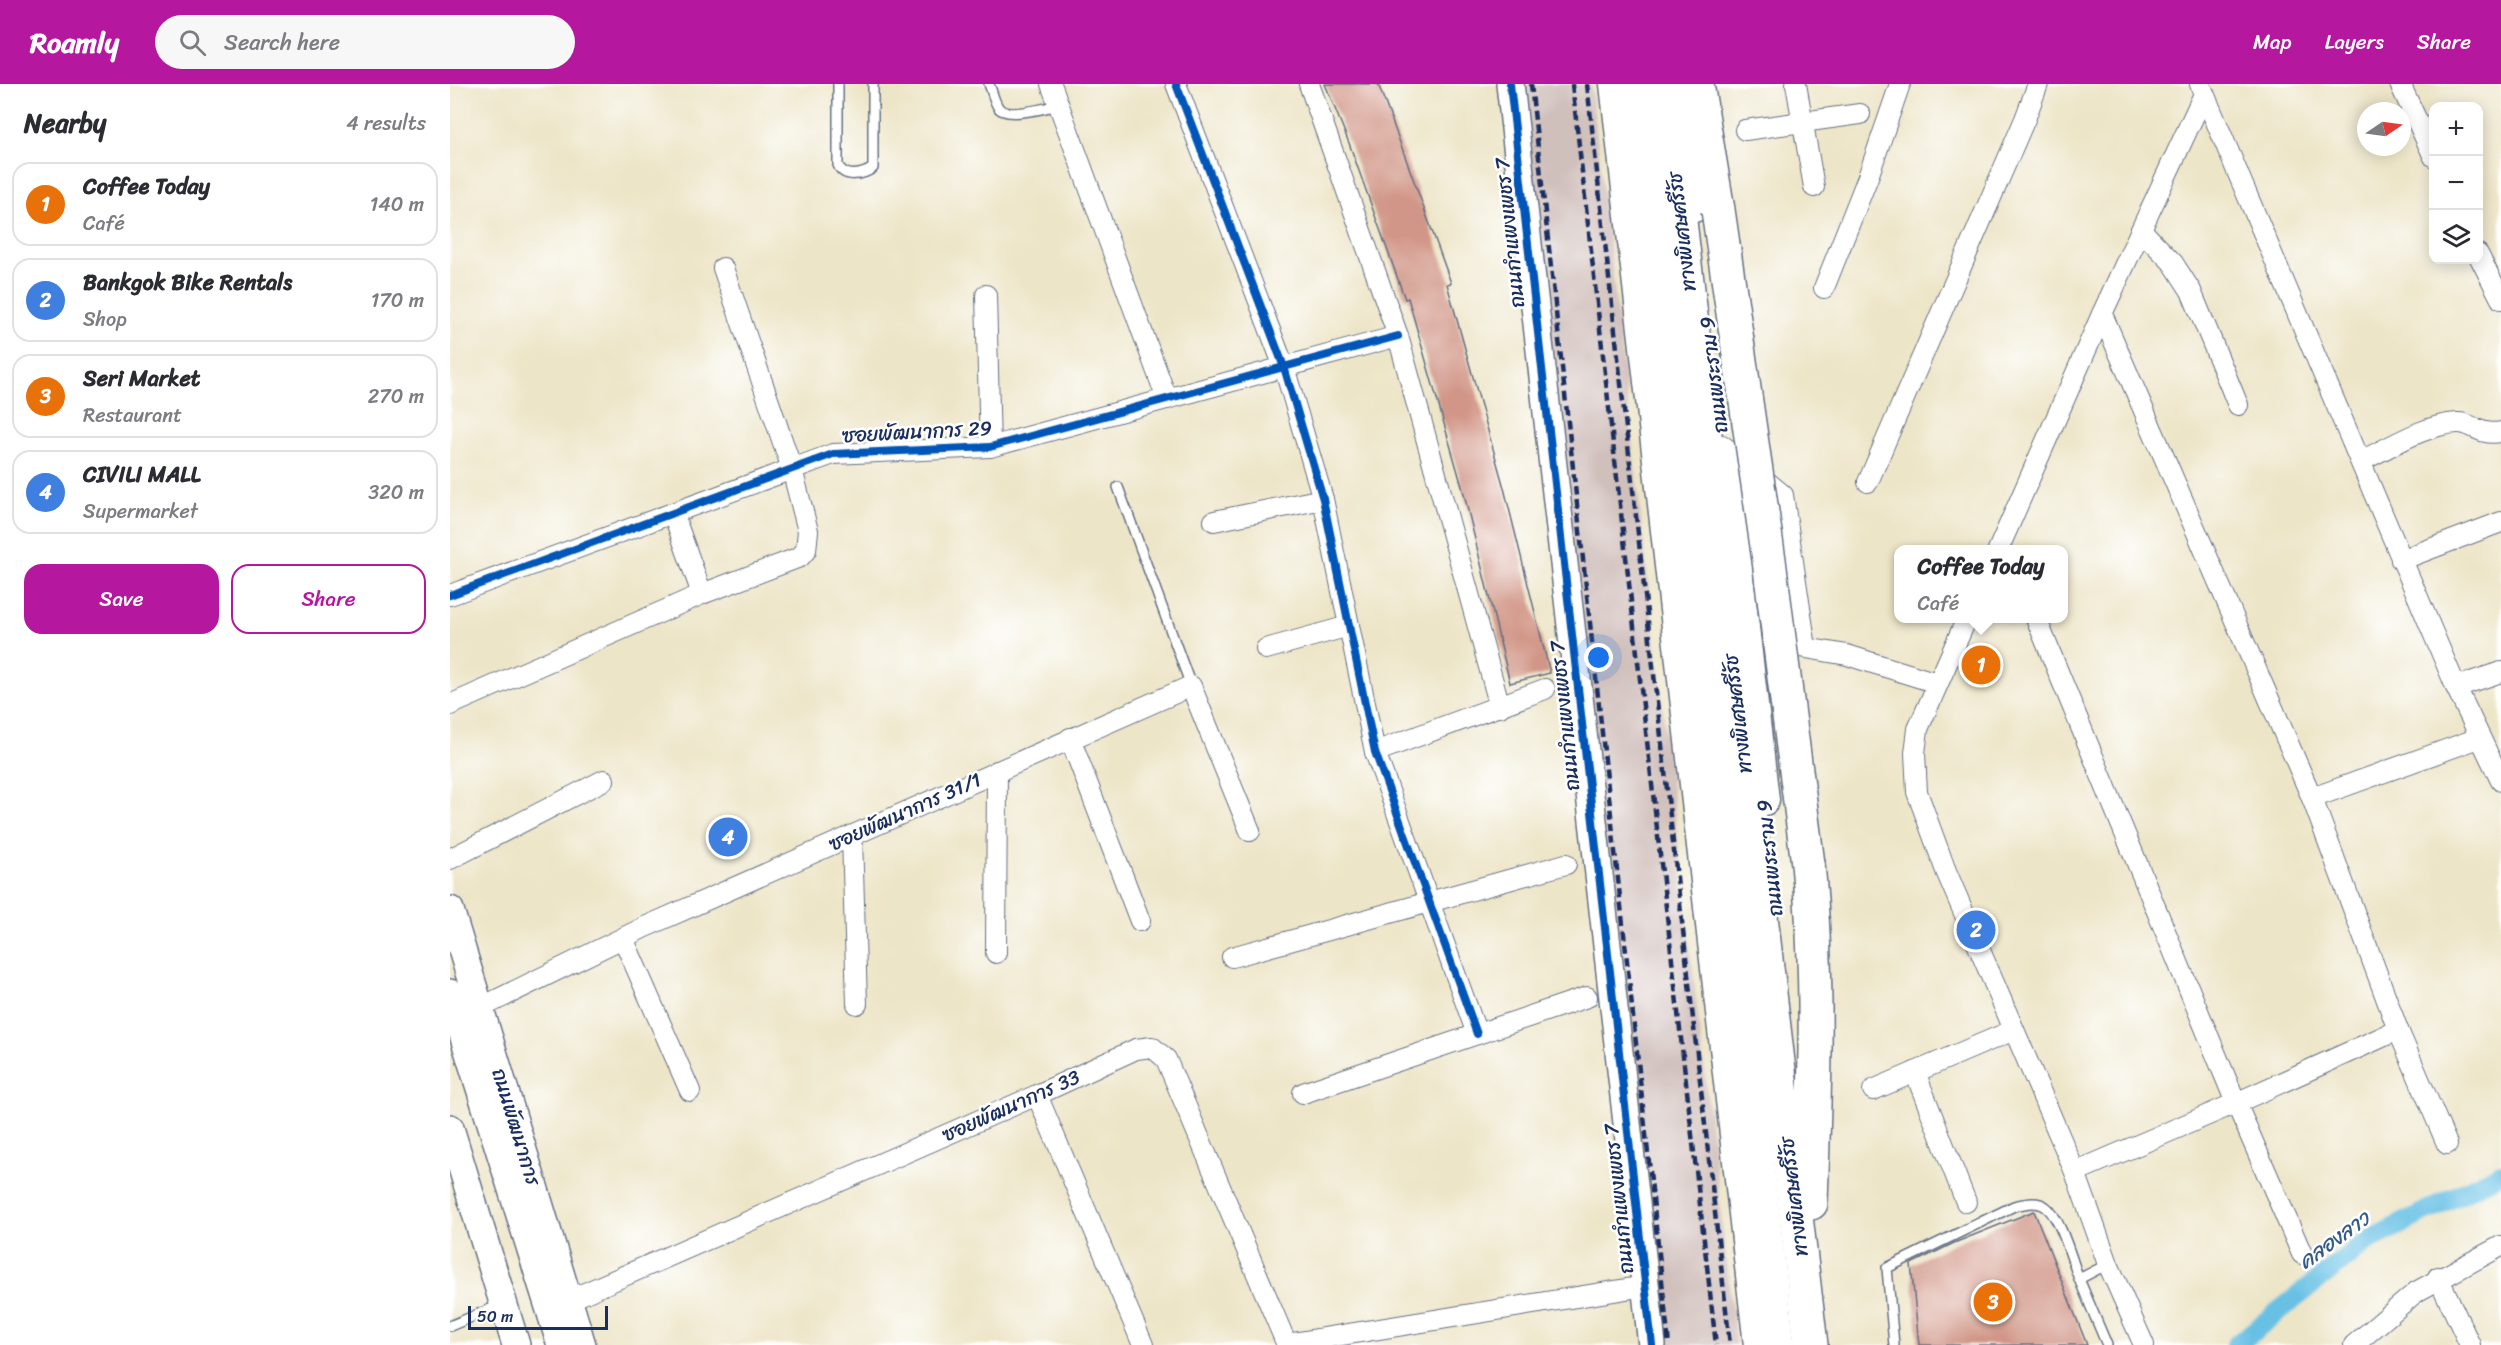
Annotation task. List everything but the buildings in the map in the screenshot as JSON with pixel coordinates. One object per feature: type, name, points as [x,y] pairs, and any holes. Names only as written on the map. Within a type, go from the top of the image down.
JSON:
[{"type":"highway","name":"ทางพิเศษศรีรัช","points":[[1633,84],[1778,1345]]},
{"type":"highway","name":"ทางพิเศษศรีรัช","points":[[1664,84],[1811,1345]]},
{"type":"highway","points":[[1697,84],[1718,210],[1769,560],[1808,864],[1815,938],[1817,1006],[1811,1212]]},
{"type":"main road","name":"ถนนกำแพงเพชร 7","points":[[1510,84],[1652,1345]]},
{"type":"main road","points":[[1615,84],[1759,1345]]},
{"type":"main road","name":"ถนนพระราม 9","points":[[1683,84],[1692,189],[1827,1345]]},
{"type":"main road","name":"ถนนพัฒนาการ","points":[[450,910],[582,1345]]},
{"type":"main road","name":"ถนนพัฒนาการ","points":[[450,993],[561,1345]]},
{"type":"main road","name":"ถนนพัฒนาการ","points":[[450,1046],[541,1345]]},
{"type":"main road","points":[[450,1129],[516,1345]]},
{"type":"street","points":[[1051,84],[1167,399]]},
{"type":"street","points":[[1176,84],[1284,367],[1323,499],[1376,752],[1477,1034]]},
{"type":"street","points":[[1308,84],[1398,336],[1500,707]]},
{"type":"street","points":[[1796,84],[1814,187]]},
{"type":"street","points":[[1824,288],[1868,177],[1900,84]]},
{"type":"street","points":[[1868,482],[2038,84]]},
{"type":"street","points":[[2400,84],[2433,156]]},
{"type":"street","points":[[2003,545],[2102,314],[2202,89]]},
{"type":"street","points":[[2202,89],[2401,560],[2479,738],[2501,781]]},
{"type":"street","points":[[1745,130],[1860,114]]},
{"type":"street","points":[[2141,230],[2173,263],[2191,291],[2238,405]]},
{"type":"street","points":[[2483,264],[2501,299]]},
{"type":"street","points":[[450,705],[702,594],[800,557],[806,550],[808,531],[792,469],[723,268]]},
{"type":"street","points":[[986,294],[990,447]]},
{"type":"street","points":[[2102,314],[2312,798],[2398,1030],[2447,1144]]},
{"type":"street","name":"ซอยพัฒนาการ 29","points":[[450,595],[833,453],[990,447],[1398,336]]},
{"type":"street","points":[[2361,461],[2433,428],[2459,423],[2487,434],[2501,432]]},
{"type":"street","points":[[1722,445],[1783,495],[1806,648],[1846,655],[1937,683]]},
{"type":"street","points":[[1214,521],[1323,499]]},
{"type":"street","points":[[673,513],[702,594]]},
{"type":"street","points":[[2401,560],[2501,522]]},
{"type":"street","points":[[1964,623],[1918,729],[1915,753],[1917,792],[1946,871],[2075,1172],[2108,1264],[2144,1345]]},
{"type":"street","points":[[2038,623],[2236,1103],[2302,1254]]},
{"type":"street","points":[[1266,649],[1349,626]]},
{"type":"street","points":[[2456,687],[2501,672]]},
{"type":"street","points":[[1191,686],[1251,831]]},
{"type":"street","name":"ซอยพัฒนาการ 31/1","points":[[480,1008],[623,938],[1191,686]]},
{"type":"street","points":[[1376,752],[1545,689]]},
{"type":"street","points":[[1070,738],[1140,921]]},
{"type":"street","points":[[2312,798],[2479,738]]},
{"type":"street","points":[[996,953],[997,771]]},
{"type":"street","points":[[450,859],[604,780]]},
{"type":"street","points":[[852,836],[857,1004]]},
{"type":"street","points":[[1232,957],[1566,864]]},
{"type":"street","points":[[623,938],[690,1091]]},
{"type":"street","points":[[1303,1093],[1587,997]]},
{"type":"street","points":[[1874,1090],[2014,1030]]},
{"type":"street","points":[[2075,1172],[2398,1030]]},
{"type":"street","name":"ซอยพัฒนาการ 33","points":[[569,1300],[1037,1095],[1136,1049],[1152,1047],[1166,1059],[1286,1345]]},
{"type":"street","points":[[1915,1072],[1966,1202]]},
{"type":"street","points":[[1037,1095],[1143,1345]]},
{"type":"street","points":[[2354,1345],[2415,1292],[2438,1277],[2501,1246]]},
{"type":"street","points":[[2438,1277],[2470,1345]]},
{"type":"street","points":[[1286,1345],[1646,1286]]},
{"type":"lane","points":[[838,84],[838,165],[841,171],[848,175],[866,173],[873,168],[873,84]]},
{"type":"lane","points":[[989,84],[1002,112],[1058,105]]},
{"type":"lane","points":[[1118,487],[1191,686]]},
{"type":"lane","points":[[1894,1345],[1887,1268],[2014,1206],[2032,1203],[2045,1206],[2055,1220],[2107,1345]]},
{"type":"lane","points":[[2079,1279],[2108,1264]]},
{"type":"lane","points":[[450,1326],[503,1304]]},
{"type":"shaded area","points":[[1507,84],[1591,84],[1736,1345],[1647,1345]]},
{"type":"waterway","name":"คลองลาว","points":[[2236,1345],[2366,1242],[2501,1173]]},
{"type":"railway","points":[[1531,84],[1669,1345]]},
{"type":"railway","points":[[1572,84],[1716,1345]]},
{"type":"railway","points":[[1587,84],[1730,1345]]},
{"type":"cycle path","points":[[1176,84],[1284,367],[1323,499],[1375,752],[1477,1034]]},
{"type":"cycle path","points":[[1510,84],[1652,1345]]},
{"type":"cycle path","points":[[450,595],[833,454],[990,447],[1398,336]]},
{"type":"place","name":"Coffee Today","points":[[1981,665]]},
{"type":"place","name":"CIVILI MALL","points":[[728,837]]},
{"type":"place","name":"Bankgok Bike Rentals","points":[[1976,930]]},
{"type":"place","name":"Seri Market","points":[[1993,1302]]}]
